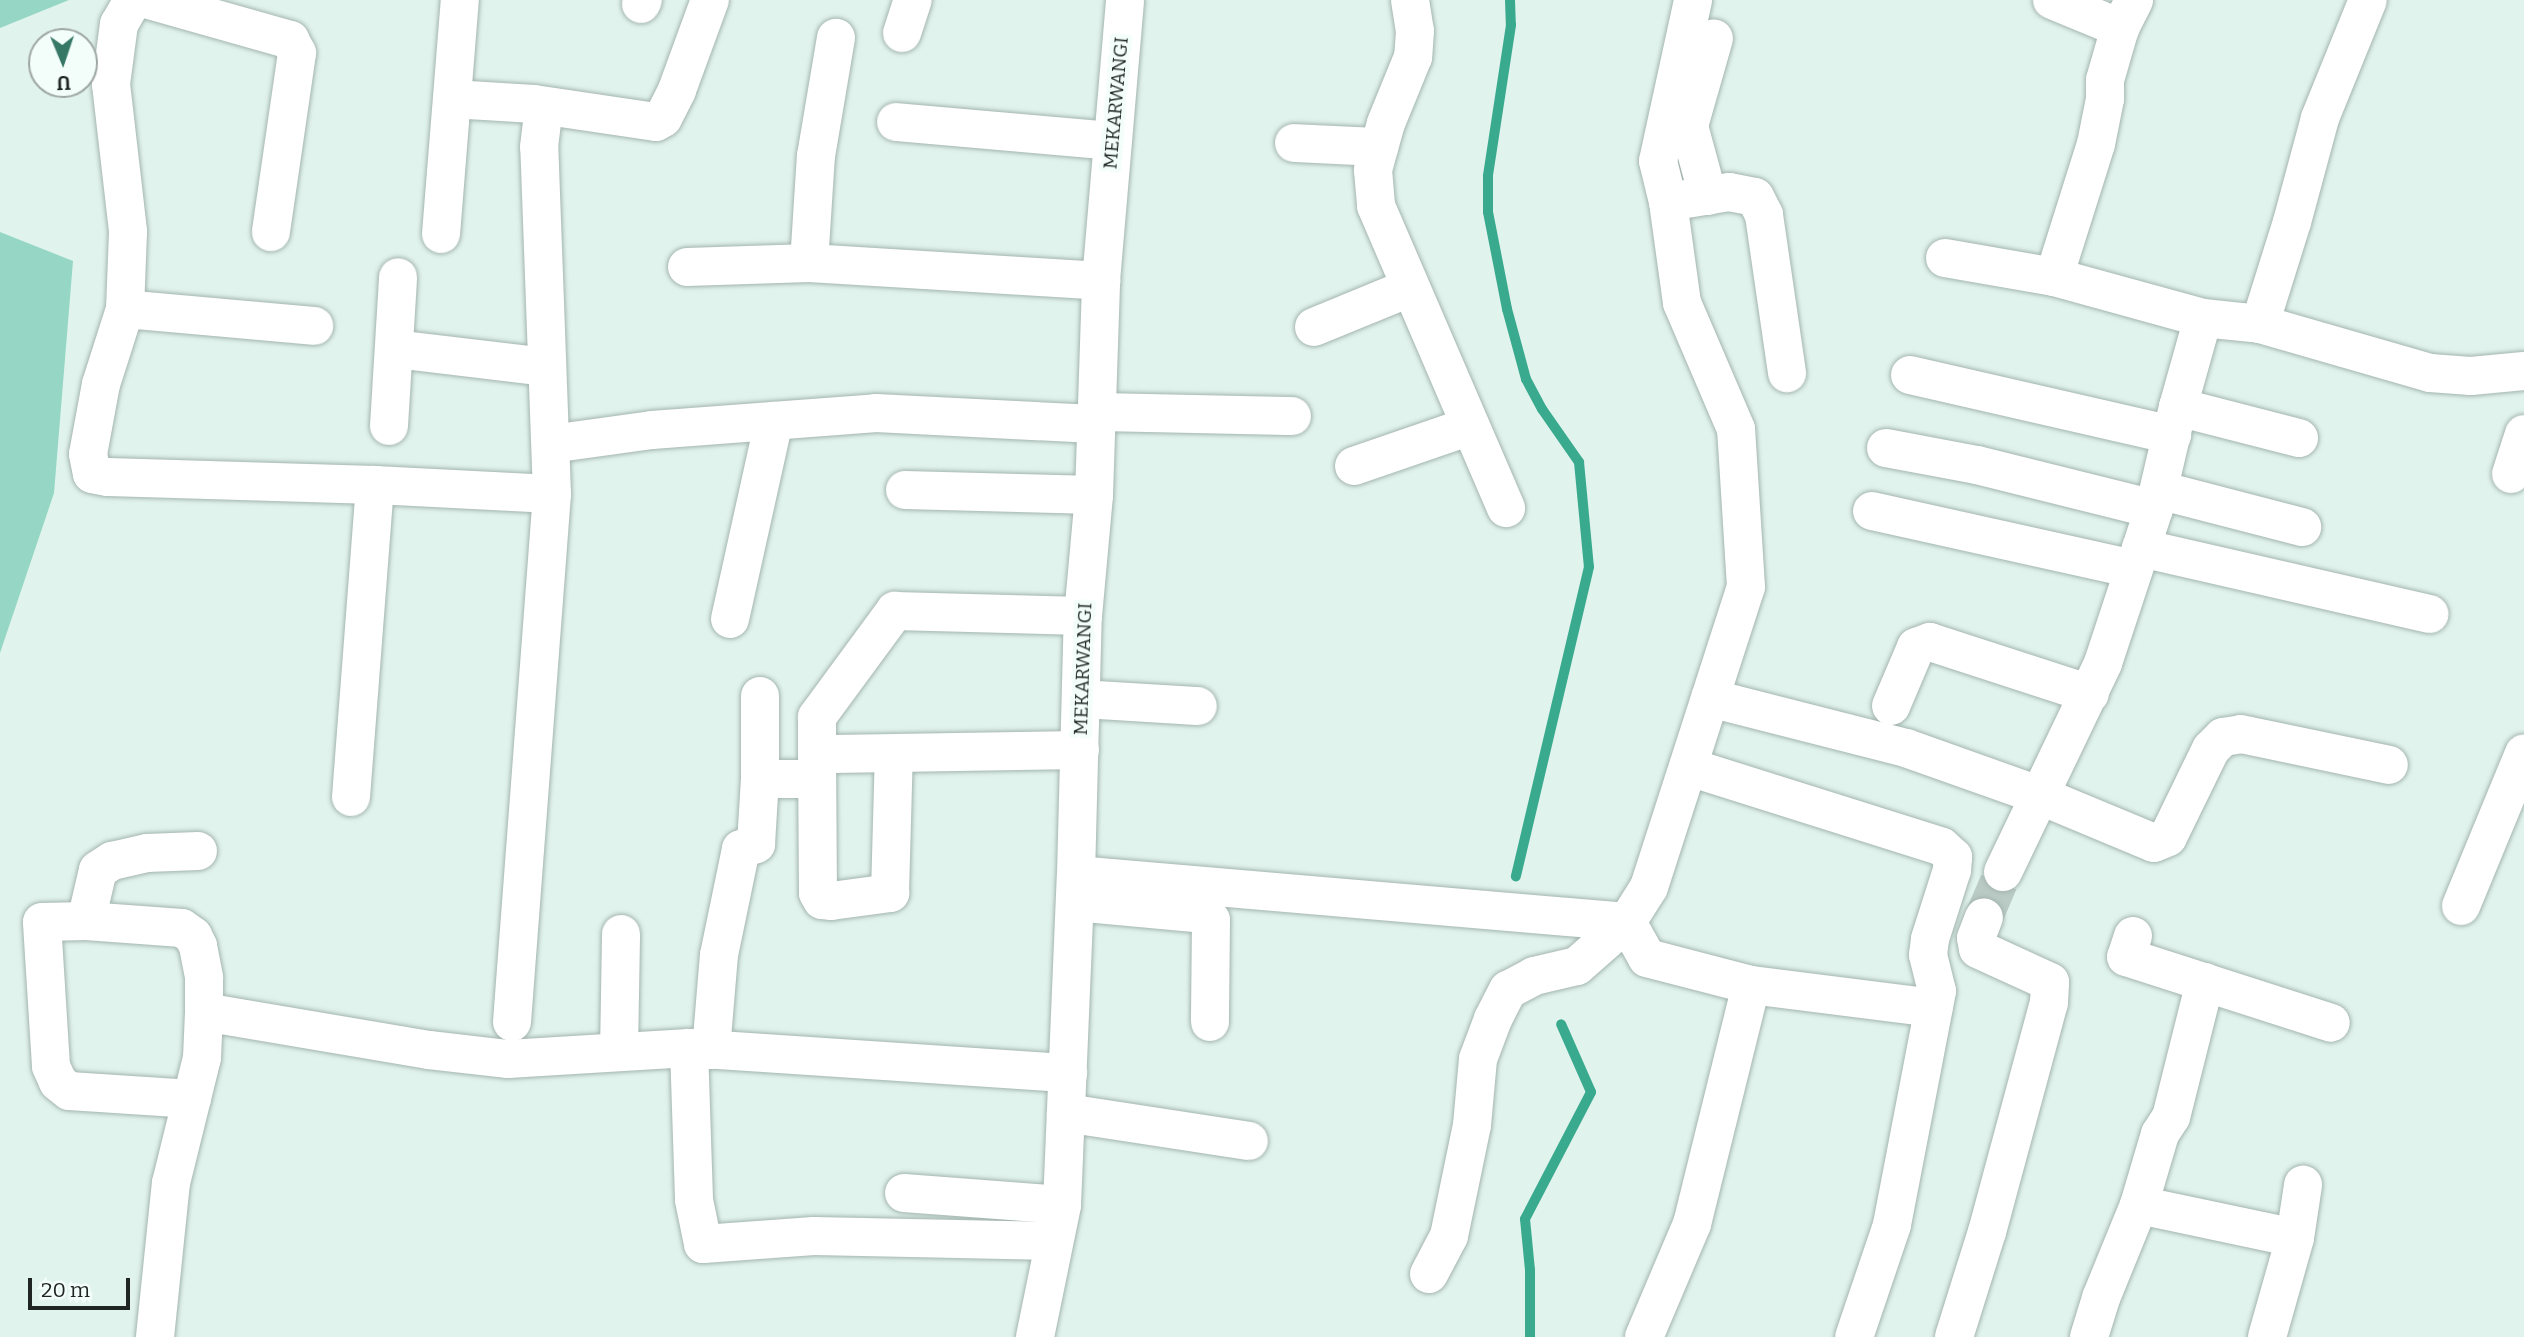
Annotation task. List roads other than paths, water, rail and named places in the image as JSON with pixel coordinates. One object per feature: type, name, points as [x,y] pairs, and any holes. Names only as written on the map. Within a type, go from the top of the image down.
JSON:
[{"type":"street","points":[[133,0],[120,24],[111,84],[128,232],[125,309],[101,384],[88,454],[92,474],[116,478],[375,485],[552,494]]},
{"type":"street","points":[[149,0],[290,40],[297,53],[271,232]]},
{"type":"street","points":[[441,234],[460,0]]},
{"type":"street","points":[[452,99],[544,106],[647,123],[663,118],[710,0]]},
{"type":"street","name":"MEKARWANGI","points":[[1035,1337],[1058,1223],[1066,1113],[1083,616],[1094,495],[1101,281],[1125,0]]},
{"type":"street","points":[[1410,0],[1415,31],[1413,57],[1386,123],[1373,170],[1376,206],[1409,288],[1506,508]]},
{"type":"street","points":[[1429,1274],[1449,1236],[1472,1125],[1478,1059],[1508,990],[1534,976],[1577,967],[1627,922],[1649,887],[1746,587],[1736,429],[1682,303],[1668,202],[1658,161],[1693,0]]},
{"type":"street","points":[[2052,0],[2127,14],[2105,79],[2105,99],[2096,144],[2054,277]]},
{"type":"street","points":[[2260,324],[2292,222],[2320,118],[2368,0]]},
{"type":"street","points":[[809,263],[816,156],[836,38]]},
{"type":"street","points":[[1708,196],[1689,126],[1714,38]]},
{"type":"street","points":[[512,1022],[552,494],[545,366],[539,147],[544,106]]},
{"type":"street","points":[[897,122],[1112,141]]},
{"type":"street","points":[[1294,144],[1379,147]]},
{"type":"street","points":[[1668,202],[1729,192],[1755,197],[1764,215],[1787,373]]},
{"type":"street","points":[[1945,258],[2054,277],[2203,318],[2260,324],[2430,373],[2471,376],[2524,371]]},
{"type":"street","points":[[687,267],[809,263],[1101,281]]},
{"type":"street","points":[[389,426],[396,349],[398,277]]},
{"type":"street","points":[[1314,327],[1409,288]]},
{"type":"street","points":[[125,309],[314,326]]},
{"type":"street","points":[[2003,872],[2104,663],[2156,500],[2203,318]]},
{"type":"street","points":[[396,349],[545,366]]},
{"type":"street","points":[[1910,375],[2175,421],[2299,438]]},
{"type":"street","points":[[551,444],[652,430],[876,413],[1096,418],[1292,416]]},
{"type":"street","points":[[730,619],[774,421]]},
{"type":"street","points":[[1354,466],[1470,426]]},
{"type":"street","points":[[2511,474],[2524,434]]},
{"type":"street","points":[[1886,448],[2302,527]]},
{"type":"street","points":[[351,797],[375,485]]},
{"type":"street","points":[[905,490],[1094,495]]},
{"type":"street","points":[[1872,511],[2430,614]]},
{"type":"street","points":[[894,754],[890,892],[831,901],[820,897],[817,718],[895,611],[1083,616]]},
{"type":"street","points":[[1891,706],[1916,647],[1930,642],[2090,694]]},
{"type":"street","points":[[761,696],[756,844],[741,849],[700,1049],[694,1200],[703,1244],[1058,1223]]},
{"type":"street","points":[[1710,698],[1906,748],[2041,796],[2154,843],[2168,837],[2211,748],[2223,737],[2241,734],[2389,765]]},
{"type":"street","points":[[1082,699],[1198,706]]},
{"type":"street","points":[[760,779],[817,766],[894,754],[1080,750]]},
{"type":"street","points":[[2461,906],[2524,752]]},
{"type":"street","points":[[1689,767],[1942,847],[1952,857],[1952,870],[1930,939],[1928,955],[1937,991],[1892,1225],[1854,1337]]},
{"type":"street","points":[[86,921],[98,870],[112,862],[147,853],[198,851]]},
{"type":"street","points":[[1075,889],[1627,922]]},
{"type":"street","points":[[1075,889],[1205,914],[1211,920],[1210,1022]]},
{"type":"street","points":[[1954,1337],[1987,1232],[2050,982],[1978,948],[1976,938],[1984,917]]},
{"type":"street","points":[[155,1337],[171,1183],[202,1058],[204,978],[193,936],[182,928],[86,921],[42,922],[51,1066],[58,1082],[69,1091],[191,1099]]},
{"type":"street","points":[[1627,922],[1647,958],[1751,985],[1934,1008]]},
{"type":"street","points":[[619,1052],[621,934]]},
{"type":"street","points":[[2133,936],[2126,957],[2331,1023]]},
{"type":"street","points":[[2089,1337],[2101,1298],[2139,1205],[2160,1134],[2171,1117],[2204,982]]},
{"type":"street","points":[[1644,1337],[1692,1224],[1751,985]]},
{"type":"street","points":[[204,1012],[391,1044],[509,1059],[700,1049],[1068,1073]]},
{"type":"street","points":[[1066,1113],[1249,1141]]},
{"type":"street","points":[[2267,1337],[2295,1238],[2303,1185]]},
{"type":"street","points":[[904,1192],[1058,1223]]},
{"type":"street","points":[[2139,1205],[2295,1238]]},
{"type":"waterway","points":[[1510,0],[1511,25],[1488,176],[1488,212],[1507,309],[1526,379],[1542,409],[1579,462],[1589,567],[1516,876]]},
{"type":"waterway","points":[[1530,1337],[1530,1270],[1525,1219],[1591,1092],[1561,1024]]},
{"type":"tunnel","points":[[1984,917],[2003,872]]}]
